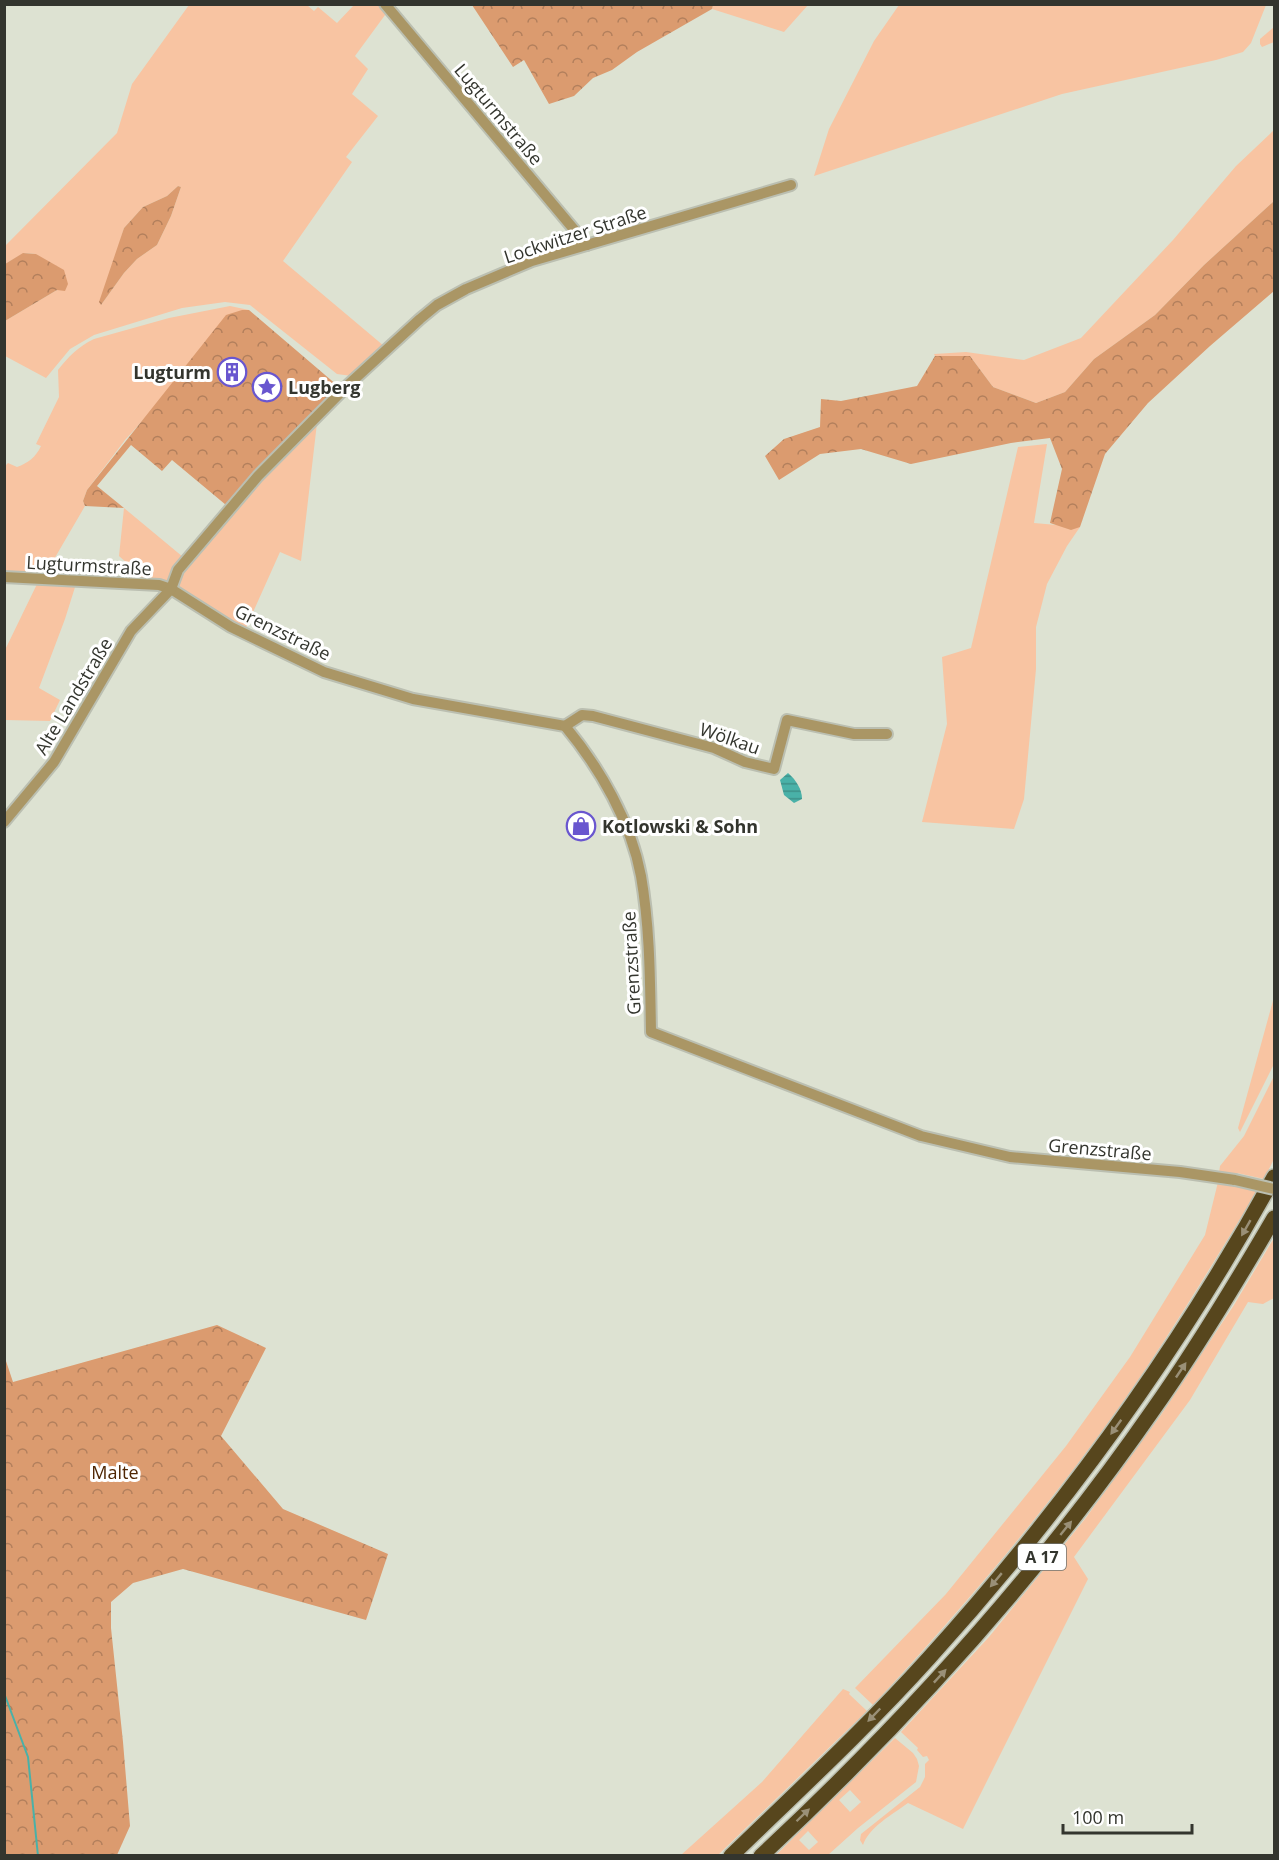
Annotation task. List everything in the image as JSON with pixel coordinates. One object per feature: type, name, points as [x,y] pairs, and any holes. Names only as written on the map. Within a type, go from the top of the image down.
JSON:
[{"type":"highway","name":"A 17","points":[[731,1856],[812,1779],[928,1659],[1061,1501],[1134,1403],[1176,1341],[1231,1254],[1275,1177]]},
{"type":"highway","name":"A 17","points":[[760,1856],[825,1794],[939,1677],[1044,1555],[1153,1411],[1209,1326],[1275,1218]]},
{"type":"street","name":"Lugturmstraße","points":[[386,4],[587,245]]},
{"type":"street","name":"Lockwitzer Straße","points":[[171,589],[178,570],[258,476],[348,385],[420,319],[446,300],[532,261],[791,185]]},
{"type":"street","name":"Lugturmstraße","points":[[4,577],[159,585],[171,589]]},
{"type":"street","name":"Grenzstraße","points":[[171,589],[231,627],[324,672],[413,699],[565,726],[584,749],[607,787],[629,836],[640,874],[647,922],[651,1032],[921,1136],[1010,1157],[1190,1173],[1275,1189]]},
{"type":"street","name":"Alte Landstraße","points":[[4,822],[54,762],[131,631],[171,589]]},
{"type":"street","name":"Wölkau","points":[[565,726],[582,715],[593,716],[714,748],[745,762],[774,769],[787,720],[854,734],[888,734]]},
{"type":"shaded area","points":[[713,4],[808,5],[784,32],[712,9]]},
{"type":"shaded area","points":[[189,5],[307,5],[314,11],[318,7],[337,23],[354,5],[382,5],[388,11],[355,56],[368,69],[352,94],[378,116],[346,157],[352,162],[283,261],[384,346],[352,376],[337,374],[250,305],[225,302],[182,308],[94,335],[70,349],[46,378],[5,356],[5,321],[57,290],[36,254],[24,253],[5,264],[5,246],[117,133],[132,84]],"holes":[[[178,186],[181,187],[171,216],[157,245],[137,259],[101,305],[124,228],[143,207],[167,196]]]},
{"type":"shaded area","points":[[899,5],[1266,5],[1251,43],[1243,52],[1062,94],[814,176],[829,129],[874,41]]},
{"type":"shaded area","points":[[1274,27],[1274,42],[1262,47],[1260,39]]},
{"type":"shaded area","points":[[1274,130],[1274,201],[1204,265],[1155,315],[1094,359],[1065,392],[1036,403],[993,387],[970,356],[935,356],[934,354],[966,352],[1024,360],[1081,338],[1173,240],[1236,166]]},
{"type":"shaded area","points":[[230,306],[249,310],[242,310],[125,440],[87,490],[83,501],[85,506],[46,577],[5,573],[5,466],[8,463],[17,467],[31,459],[39,450],[41,446],[36,444],[59,397],[58,370],[62,365],[79,348],[94,339],[169,318]]},
{"type":"shaded area","points":[[317,423],[301,561],[280,552],[245,630],[179,588],[181,572],[261,478]]},
{"type":"shaded area","points":[[1047,444],[1034,523],[1080,527],[1047,584],[1036,627],[1036,669],[1024,799],[1014,829],[922,822],[947,724],[942,657],[971,648],[1018,447]]},
{"type":"shaded area","points":[[124,508],[183,557],[172,569],[167,584],[123,581],[128,564],[119,556]]},
{"type":"shaded area","points":[[38,582],[76,584],[39,688],[60,700],[50,721],[5,720],[4,652]]},
{"type":"shaded area","points":[[1274,997],[1274,1064],[1240,1132],[1238,1128]]},
{"type":"shaded area","points":[[1274,1076],[1274,1159],[1264,1179],[1237,1173],[1236,1176],[1219,1173],[1220,1166],[1244,1136]]},
{"type":"shaded area","points":[[1218,1182],[1257,1191],[1156,1353],[1120,1406],[1032,1522],[970,1597],[873,1705],[855,1688],[946,1594],[1066,1446],[1130,1357],[1205,1235]]},
{"type":"shaded area","points":[[1274,1238],[1274,1298],[1263,1304],[1248,1302],[1190,1400],[1074,1557],[1088,1579],[963,1829],[908,1803],[870,1832],[863,1845],[860,1840],[861,1834],[920,1787],[925,1777],[925,1764],[929,1760],[927,1756],[923,1757],[917,1750],[918,1748],[901,1732],[989,1637],[1085,1519],[1161,1415],[1234,1305]]},
{"type":"shaded area","points":[[843,1689],[850,1692],[849,1694],[867,1711],[718,1855],[681,1855],[762,1782]]},
{"type":"shaded area","points":[[895,1738],[913,1753],[919,1766],[916,1782],[828,1855],[776,1855]],"holes":[[[850,1790],[861,1802],[850,1812],[839,1800]],[[808,1831],[818,1842],[809,1850],[799,1840]]]},
{"type":"green space","points":[[472,5],[713,5],[712,9],[637,52],[612,70],[593,78],[574,96],[549,104],[524,60],[513,67]]},
{"type":"green space","points":[[178,186],[181,187],[171,216],[157,245],[137,259],[101,305],[99,302],[124,228],[143,207],[167,196]]},
{"type":"green space","points":[[1274,201],[1274,291],[1148,403],[1105,454],[1080,527],[1071,530],[1050,523],[1062,469],[1050,438],[1011,443],[911,464],[861,449],[820,454],[779,480],[765,456],[784,439],[820,427],[821,399],[841,401],[917,386],[935,356],[970,356],[993,387],[1036,403],[1065,392],[1094,359],[1155,315],[1204,265]]},
{"type":"green space","points":[[23,253],[36,254],[64,270],[68,284],[65,291],[57,290],[5,321],[5,264]]},
{"type":"green space","points":[[249,310],[338,386],[338,394],[226,505],[172,460],[162,471],[131,445],[97,486],[124,508],[85,506],[83,501],[87,490],[226,315]]},
{"type":"green space","name":"Malte","points":[[217,1325],[266,1348],[221,1436],[283,1509],[388,1554],[366,1620],[183,1569],[133,1583],[111,1602],[111,1628],[130,1826],[117,1855],[5,1855],[5,1358],[13,1382]]},
{"type":"water","points":[[788,773],[798,785],[802,795],[802,799],[794,803],[784,795],[780,780]]},
{"type":"waterway","points":[[4,1693],[28,1757],[38,1856]]},
{"type":"place","name":"Lugturm","points":[[232,372]]},
{"type":"place","name":"Lugberg","points":[[267,387]]},
{"type":"place","name":"Kotlowski & Sohn","points":[[581,826]]}]
